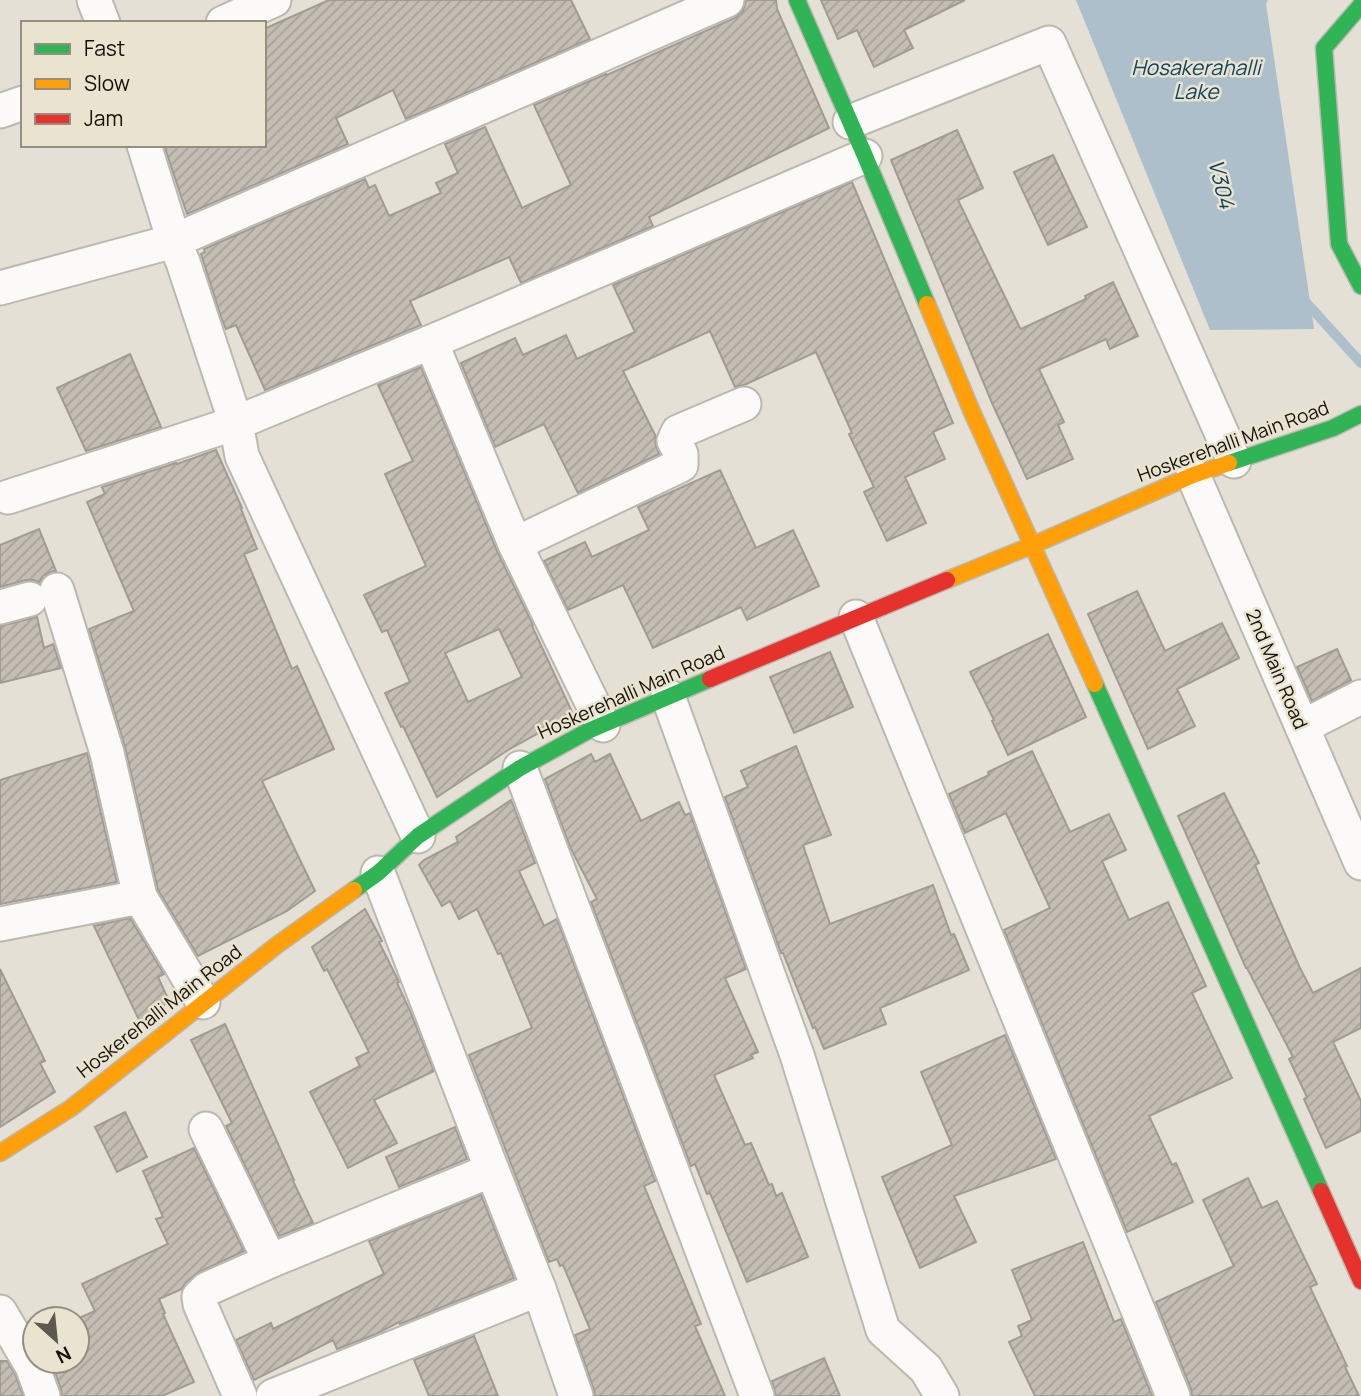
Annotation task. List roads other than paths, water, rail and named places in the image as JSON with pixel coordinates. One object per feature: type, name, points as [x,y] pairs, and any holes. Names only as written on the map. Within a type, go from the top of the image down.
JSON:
[{"type":"street","points":[[94,0],[102,21]]},
{"type":"street","points":[[227,21],[274,0]]},
{"type":"street","points":[[0,288],[174,241],[727,0]]},
{"type":"street","points":[[797,0],[972,412],[1361,1281]]},
{"type":"street","points":[[1361,5],[1324,48],[1339,244],[1361,286]]},
{"type":"street","points":[[850,122],[1049,43],[1234,461]]},
{"type":"street","points":[[0,111],[21,104]]},
{"type":"street","points":[[145,147],[236,422],[243,456],[418,836]]},
{"type":"street","points":[[8,496],[236,422],[431,342],[865,156]]},
{"type":"street","points":[[431,342],[515,544],[603,725]]},
{"type":"street","points":[[515,544],[681,465],[681,454],[674,441],[678,432],[744,404]]},
{"type":"street","name":"Hoskerehalli Main Road","points":[[0,1153],[71,1108],[277,945],[378,873],[418,836],[520,768],[587,731],[1033,545],[1193,475],[1333,428],[1361,414]]},
{"type":"street","name":"2nd Main Road","points":[[1193,475],[1361,863]]},
{"type":"street","points":[[29,599],[107,752],[140,897],[203,1002]]},
{"type":"street","points":[[856,617],[1172,1396]]},
{"type":"street","points":[[668,696],[797,1055],[883,1330],[926,1369],[942,1396]]},
{"type":"street","points":[[1302,727],[1361,697]]},
{"type":"street","points":[[520,768],[757,1396]]},
{"type":"street","points":[[378,873],[539,1289],[576,1396]]},
{"type":"street","points":[[0,924],[140,897]]},
{"type":"street","points":[[206,1129],[270,1261]]},
{"type":"street","points":[[240,1396],[200,1304],[199,1297],[207,1289],[492,1170]]},
{"type":"street","points":[[273,1396],[331,1385],[539,1289]]},
{"type":"street","points":[[0,1312],[32,1366],[43,1396]]},
{"type":"water","name":"Hosakerahalli Lake","points":[[1076,0],[1268,0],[1266,4],[1314,329],[1210,330]]},
{"type":"waterway","name":"V304","points":[[1302,298],[1361,363]]}]
